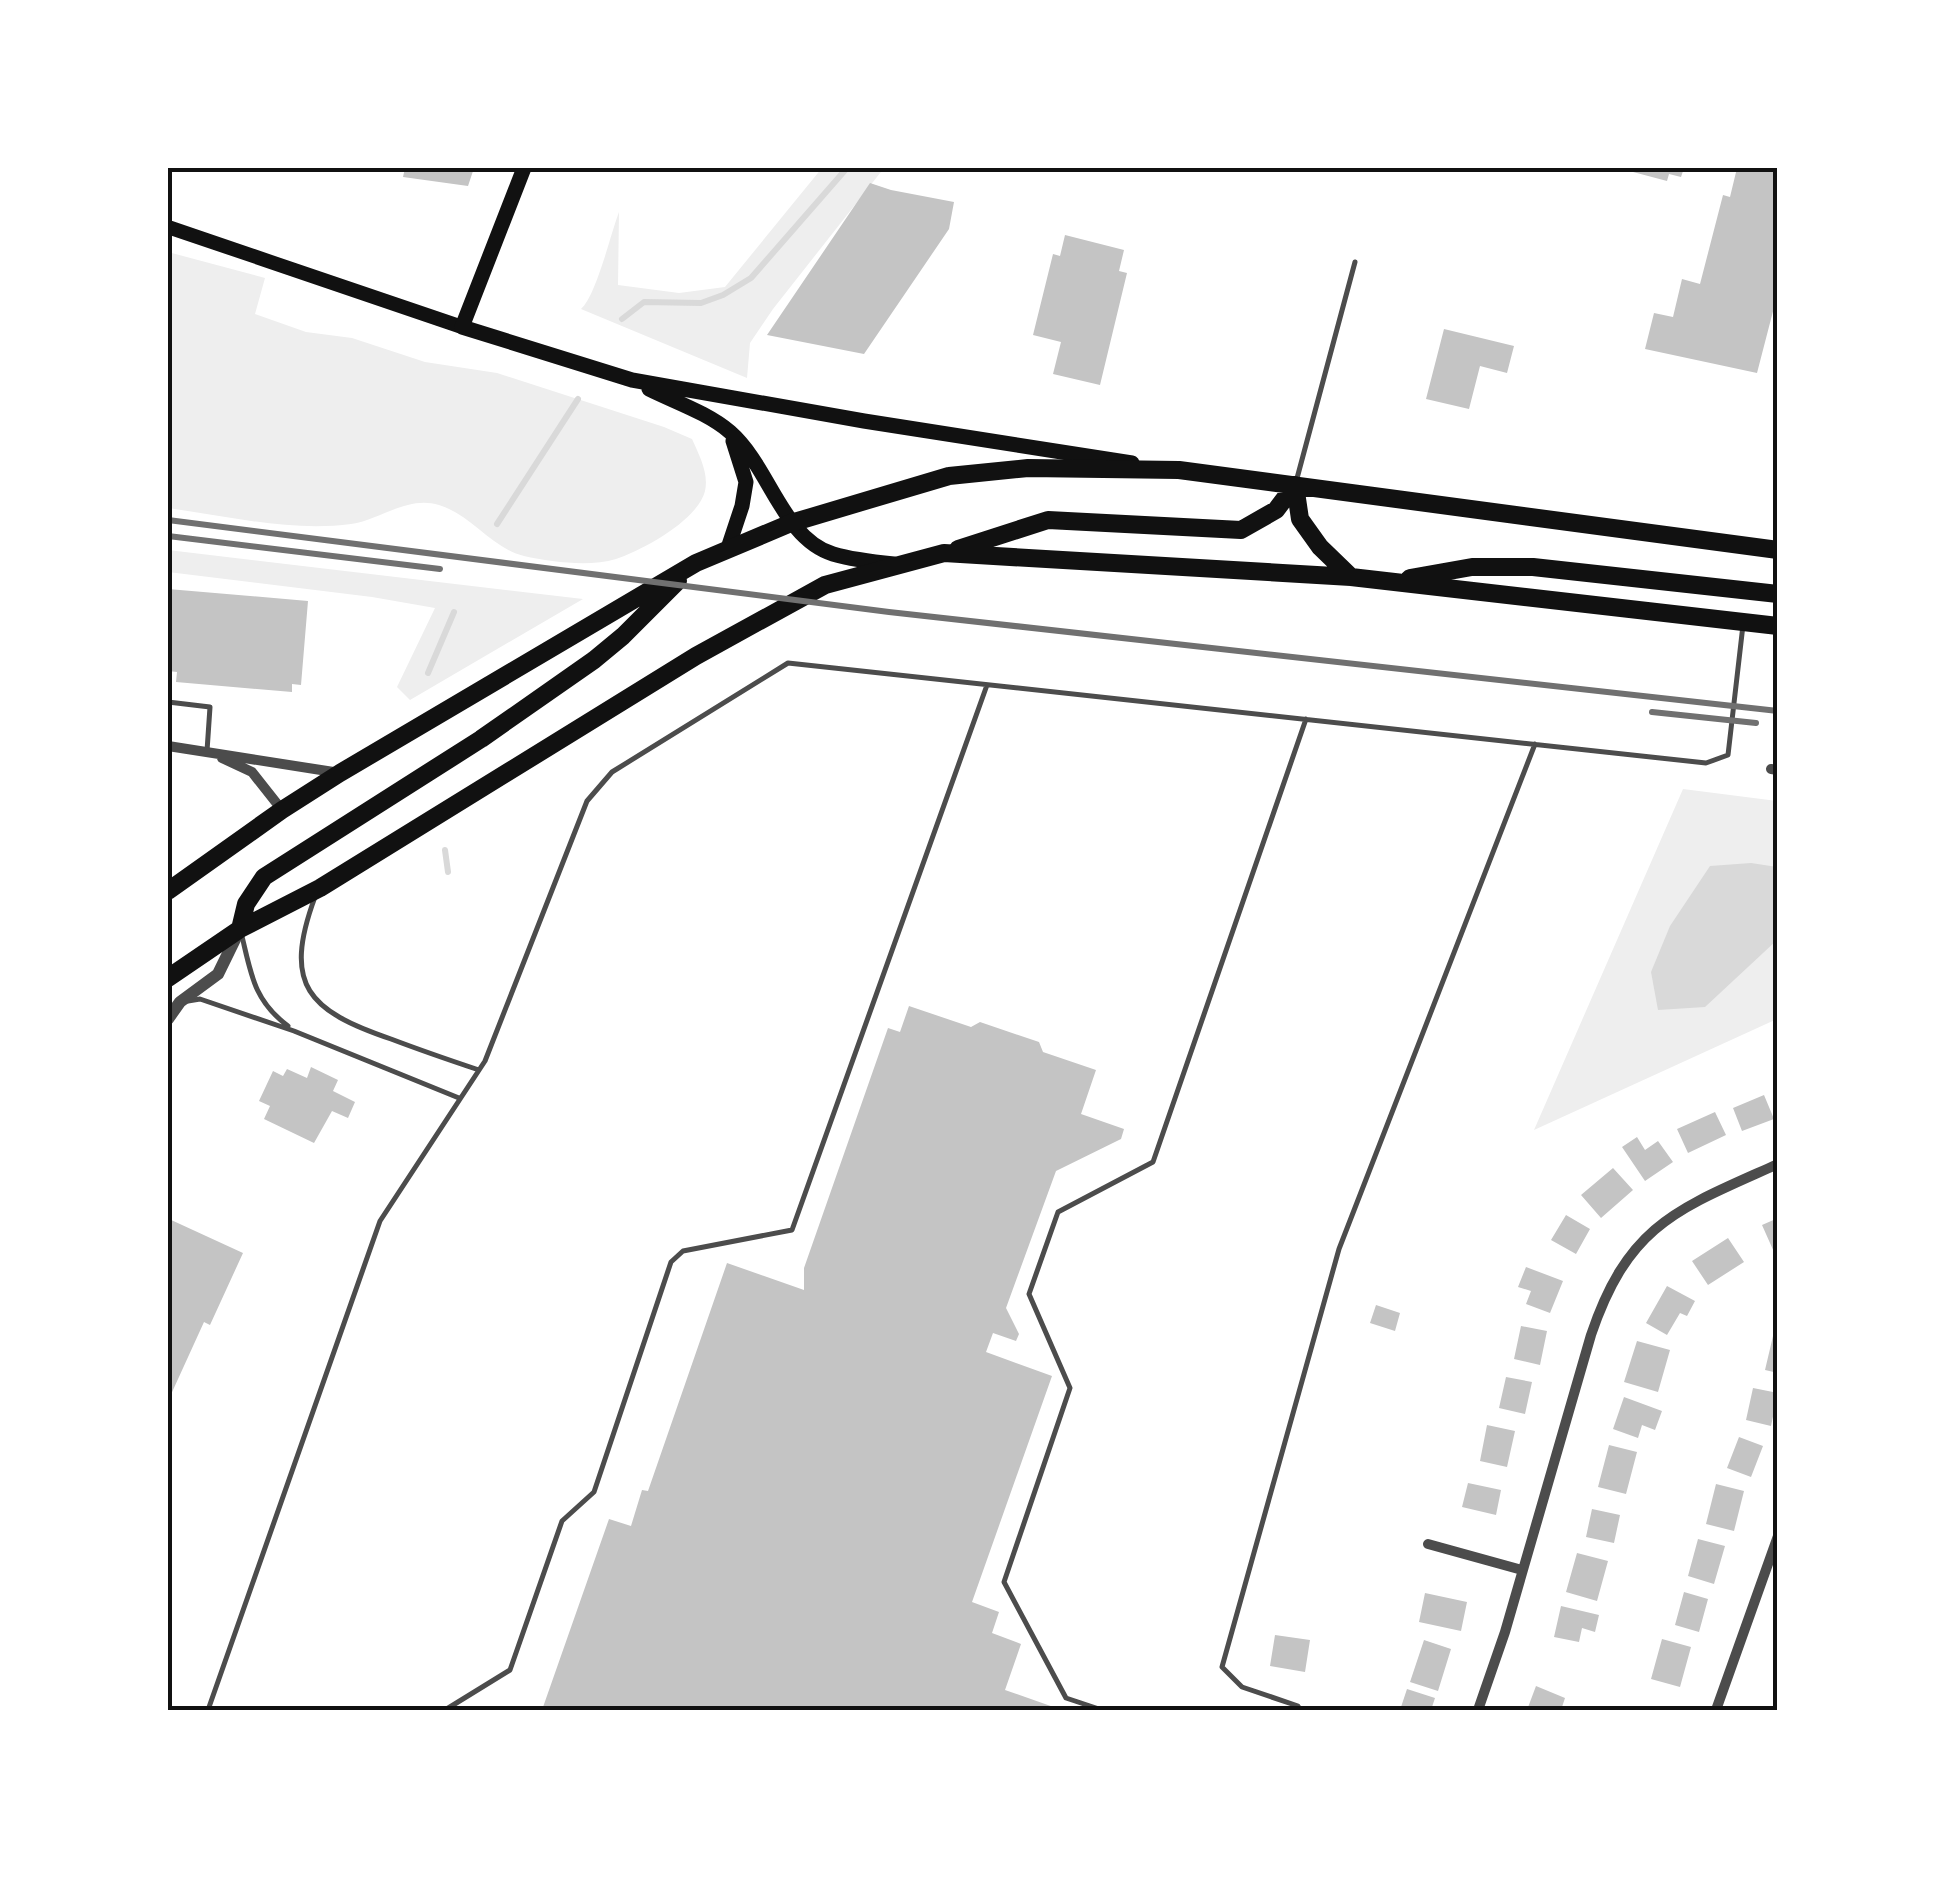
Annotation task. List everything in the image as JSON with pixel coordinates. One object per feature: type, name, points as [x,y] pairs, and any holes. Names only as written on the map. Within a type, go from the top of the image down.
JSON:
[{"type":"highway","points":[[168,891],[340,773],[696,563],[792,523],[949,476],[1028,468],[1179,470],[1778,550]]},
{"type":"highway","points":[[168,978],[240,929],[320,888],[712,647],[825,585],[944,554],[1048,520],[1241,530],[1276,510],[1295,485]]},
{"type":"highway","points":[[1295,485],[1300,519],[1320,547],[1351,578]]},
{"type":"highway","points":[[944,554],[1390,581],[1778,626]]},
{"type":"highway","points":[[240,929],[246,904],[264,877],[482,740],[594,660],[696,563]]},
{"type":"highway","points":[[1390,581],[1472,568],[1532,567],[1778,595]]},
{"type":"highway","points":[[1744,622],[1778,595]]},
{"type":"main road","points":[[462,327],[524,168]]},
{"type":"main road","points":[[168,227],[632,380],[864,422],[1179,470]]},
{"type":"main road","points":[[632,380],[730,432],[763,470],[792,523],[808,541],[830,553],[862,561],[904,564]]},
{"type":"main road","points":[[728,548],[746,482],[730,432]]},
{"type":"street","points":[[168,746],[340,773]]},
{"type":"street","points":[[207,752],[252,772],[282,810]]},
{"type":"street","points":[[168,1018],[180,1002],[218,974],[240,929]]},
{"type":"street","points":[[1478,1710],[1591,1335],[1618,1270],[1647,1235],[1684,1206],[1778,1164]]},
{"type":"street","points":[[1716,1710],[1778,1536]]},
{"type":"street","points":[[1428,1544],[1522,1570]]},
{"type":"lane","points":[[1295,485],[1355,262]]},
{"type":"lane","points":[[208,1710],[380,1221],[485,1061],[588,801],[612,772],[788,663],[1706,762],[1728,755],[1744,622]]},
{"type":"lane","points":[[445,1710],[510,1670],[562,1521],[594,1492],[671,1262],[683,1251],[792,1230],[987,685]]},
{"type":"lane","points":[[168,702],[210,707],[207,752]]},
{"type":"lane","points":[[1102,1710],[1066,1698],[1004,1582],[1070,1388],[1030,1294],[1058,1212],[1153,1162],[1306,720]]},
{"type":"lane","points":[[1300,1710],[1242,1687],[1222,1668],[1339,1249],[1535,744]]},
{"type":"lane","points":[[320,888],[308,920],[302,954],[304,976],[319,1003],[346,1023],[479,1070]]},
{"type":"lane","points":[[240,929],[255,991],[274,1016],[294,1031]]},
{"type":"lane","points":[[180,1002],[200,999],[294,1031],[460,1099]]},
{"type":"shaded area","points":[[822,168],[884,168],[750,343],[747,378],[581,309],[597,279],[619,212],[618,285],[679,293],[725,287]]},
{"type":"shaded area","points":[[168,252],[265,278],[255,314],[306,332],[352,338],[425,362],[497,373],[692,439],[706,478],[700,502],[681,523],[640,549],[616,559],[582,563],[513,552],[450,509],[428,503],[405,506],[362,522],[328,526],[259,522],[168,508]]},
{"type":"shaded area","points":[[168,550],[583,599],[410,700],[397,687],[435,608],[168,572]]},
{"type":"shaded area","points":[[1683,789],[1777,801],[1777,1019],[1534,1130]]},
{"type":"shaded area","points":[[1751,863],[1777,867],[1777,940],[1705,1007],[1658,1010],[1651,972],[1670,926],[1710,866]]},
{"type":"building","points":[[405,168],[474,168],[468,186],[403,177]]},
{"type":"building","points":[[1618,168],[1684,168],[1681,177],[1669,174],[1667,181]]},
{"type":"building","points":[[1737,168],[1778,168],[1778,292],[1757,373],[1645,349],[1654,313],[1673,317],[1682,279],[1700,284],[1723,195],[1730,197]]},
{"type":"building","points":[[870,183],[954,202],[949,229],[864,354],[767,335]]},
{"type":"building","points":[[1065,235],[1124,250],[1119,271],[1127,273],[1100,385],[1053,374],[1061,342],[1033,335],[1053,254],[1060,256]]},
{"type":"building","points":[[1444,329],[1514,346],[1507,373],[1480,366],[1469,409],[1426,399]]},
{"type":"building","points":[[168,589],[308,601],[301,685],[292,684],[292,692],[176,682],[177,672],[168,671]]},
{"type":"building","points":[[909,1006],[971,1027],[980,1022],[1039,1042],[1043,1052],[1096,1070],[1081,1114],[1124,1129],[1121,1139],[1056,1171],[1006,1308],[1019,1334],[1016,1341],[993,1333],[986,1352],[1052,1376],[972,1602],[999,1612],[992,1633],[1021,1644],[1005,1690],[1062,1710],[542,1710],[609,1519],[631,1526],[642,1490],[648,1491],[727,1263],[804,1290],[804,1268],[888,1028],[900,1032]]},
{"type":"building","points":[[311,1067],[338,1080],[333,1091],[355,1102],[348,1118],[332,1111],[314,1143],[264,1119],[270,1106],[259,1101],[273,1071],[283,1076],[287,1069],[307,1078]]},
{"type":"building","points":[[1764,1095],[1774,1119],[1742,1131],[1733,1108]]},
{"type":"building","points":[[1715,1112],[1726,1135],[1688,1153],[1677,1129]]},
{"type":"building","points":[[1637,1137],[1645,1150],[1658,1141],[1673,1162],[1645,1181],[1622,1147]]},
{"type":"building","points":[[1613,1168],[1633,1190],[1601,1218],[1581,1195]]},
{"type":"building","points":[[1566,1215],[1590,1229],[1576,1254],[1551,1240]]},
{"type":"building","points":[[1778,1218],[1778,1250],[1774,1252],[1762,1225]]},
{"type":"building","points":[[169,1219],[243,1253],[210,1325],[204,1322],[168,1401]]},
{"type":"building","points":[[1728,1238],[1744,1262],[1708,1285],[1692,1261]]},
{"type":"building","points":[[1526,1267],[1563,1281],[1550,1313],[1526,1304],[1531,1291],[1518,1287]]},
{"type":"building","points":[[1667,1286],[1695,1301],[1687,1316],[1680,1313],[1667,1335],[1646,1323]]},
{"type":"building","points":[[1376,1305],[1400,1313],[1395,1331],[1370,1323]]},
{"type":"building","points":[[1521,1326],[1547,1331],[1540,1365],[1514,1359]]},
{"type":"building","points":[[1773,1336],[1778,1337],[1778,1373],[1765,1370]]},
{"type":"building","points":[[1637,1341],[1670,1350],[1658,1392],[1624,1382]]},
{"type":"building","points":[[1506,1377],[1532,1382],[1525,1414],[1499,1408]]},
{"type":"building","points":[[1753,1388],[1778,1393],[1771,1426],[1746,1420]]},
{"type":"building","points":[[1624,1397],[1662,1411],[1655,1430],[1642,1425],[1638,1438],[1613,1429]]},
{"type":"building","points":[[1487,1425],[1515,1431],[1507,1467],[1480,1461]]},
{"type":"building","points":[[1739,1437],[1763,1446],[1751,1477],[1727,1468]]},
{"type":"building","points":[[1609,1445],[1637,1452],[1626,1494],[1598,1487]]},
{"type":"building","points":[[1468,1483],[1501,1490],[1496,1515],[1462,1507]]},
{"type":"building","points":[[1716,1484],[1744,1491],[1734,1531],[1706,1524]]},
{"type":"building","points":[[1592,1509],[1620,1515],[1614,1543],[1586,1537]]},
{"type":"building","points":[[1698,1539],[1725,1546],[1714,1584],[1688,1576]]},
{"type":"building","points":[[1577,1553],[1608,1561],[1597,1601],[1566,1592]]},
{"type":"building","points":[[1684,1592],[1708,1599],[1699,1632],[1675,1625]]},
{"type":"building","points":[[1425,1593],[1467,1602],[1461,1631],[1419,1622]]},
{"type":"building","points":[[1561,1606],[1599,1615],[1595,1632],[1582,1628],[1579,1642],[1554,1637]]},
{"type":"building","points":[[1275,1635],[1310,1640],[1305,1672],[1270,1666]]},
{"type":"building","points":[[1662,1639],[1691,1647],[1680,1687],[1651,1679]]},
{"type":"building","points":[[1424,1640],[1451,1649],[1438,1691],[1410,1682]]},
{"type":"building","points":[[1536,1686],[1565,1698],[1561,1710],[1527,1710]]},
{"type":"building","points":[[1407,1689],[1435,1698],[1431,1710],[1400,1710]]},
{"type":"waterway","points":[[622,319],[644,302],[701,303],[751,278],[847,168]]},
{"type":"waterway","points":[[497,524],[578,399]]},
{"type":"waterway","points":[[428,673],[454,612]]},
{"type":"waterway","points":[[445,850],[448,872]]},
{"type":"railway","points":[[168,520],[889,612],[1778,711]]},
{"type":"railway","points":[[168,536],[440,569]]},
{"type":"railway","points":[[1652,712],[1756,723]]}]
